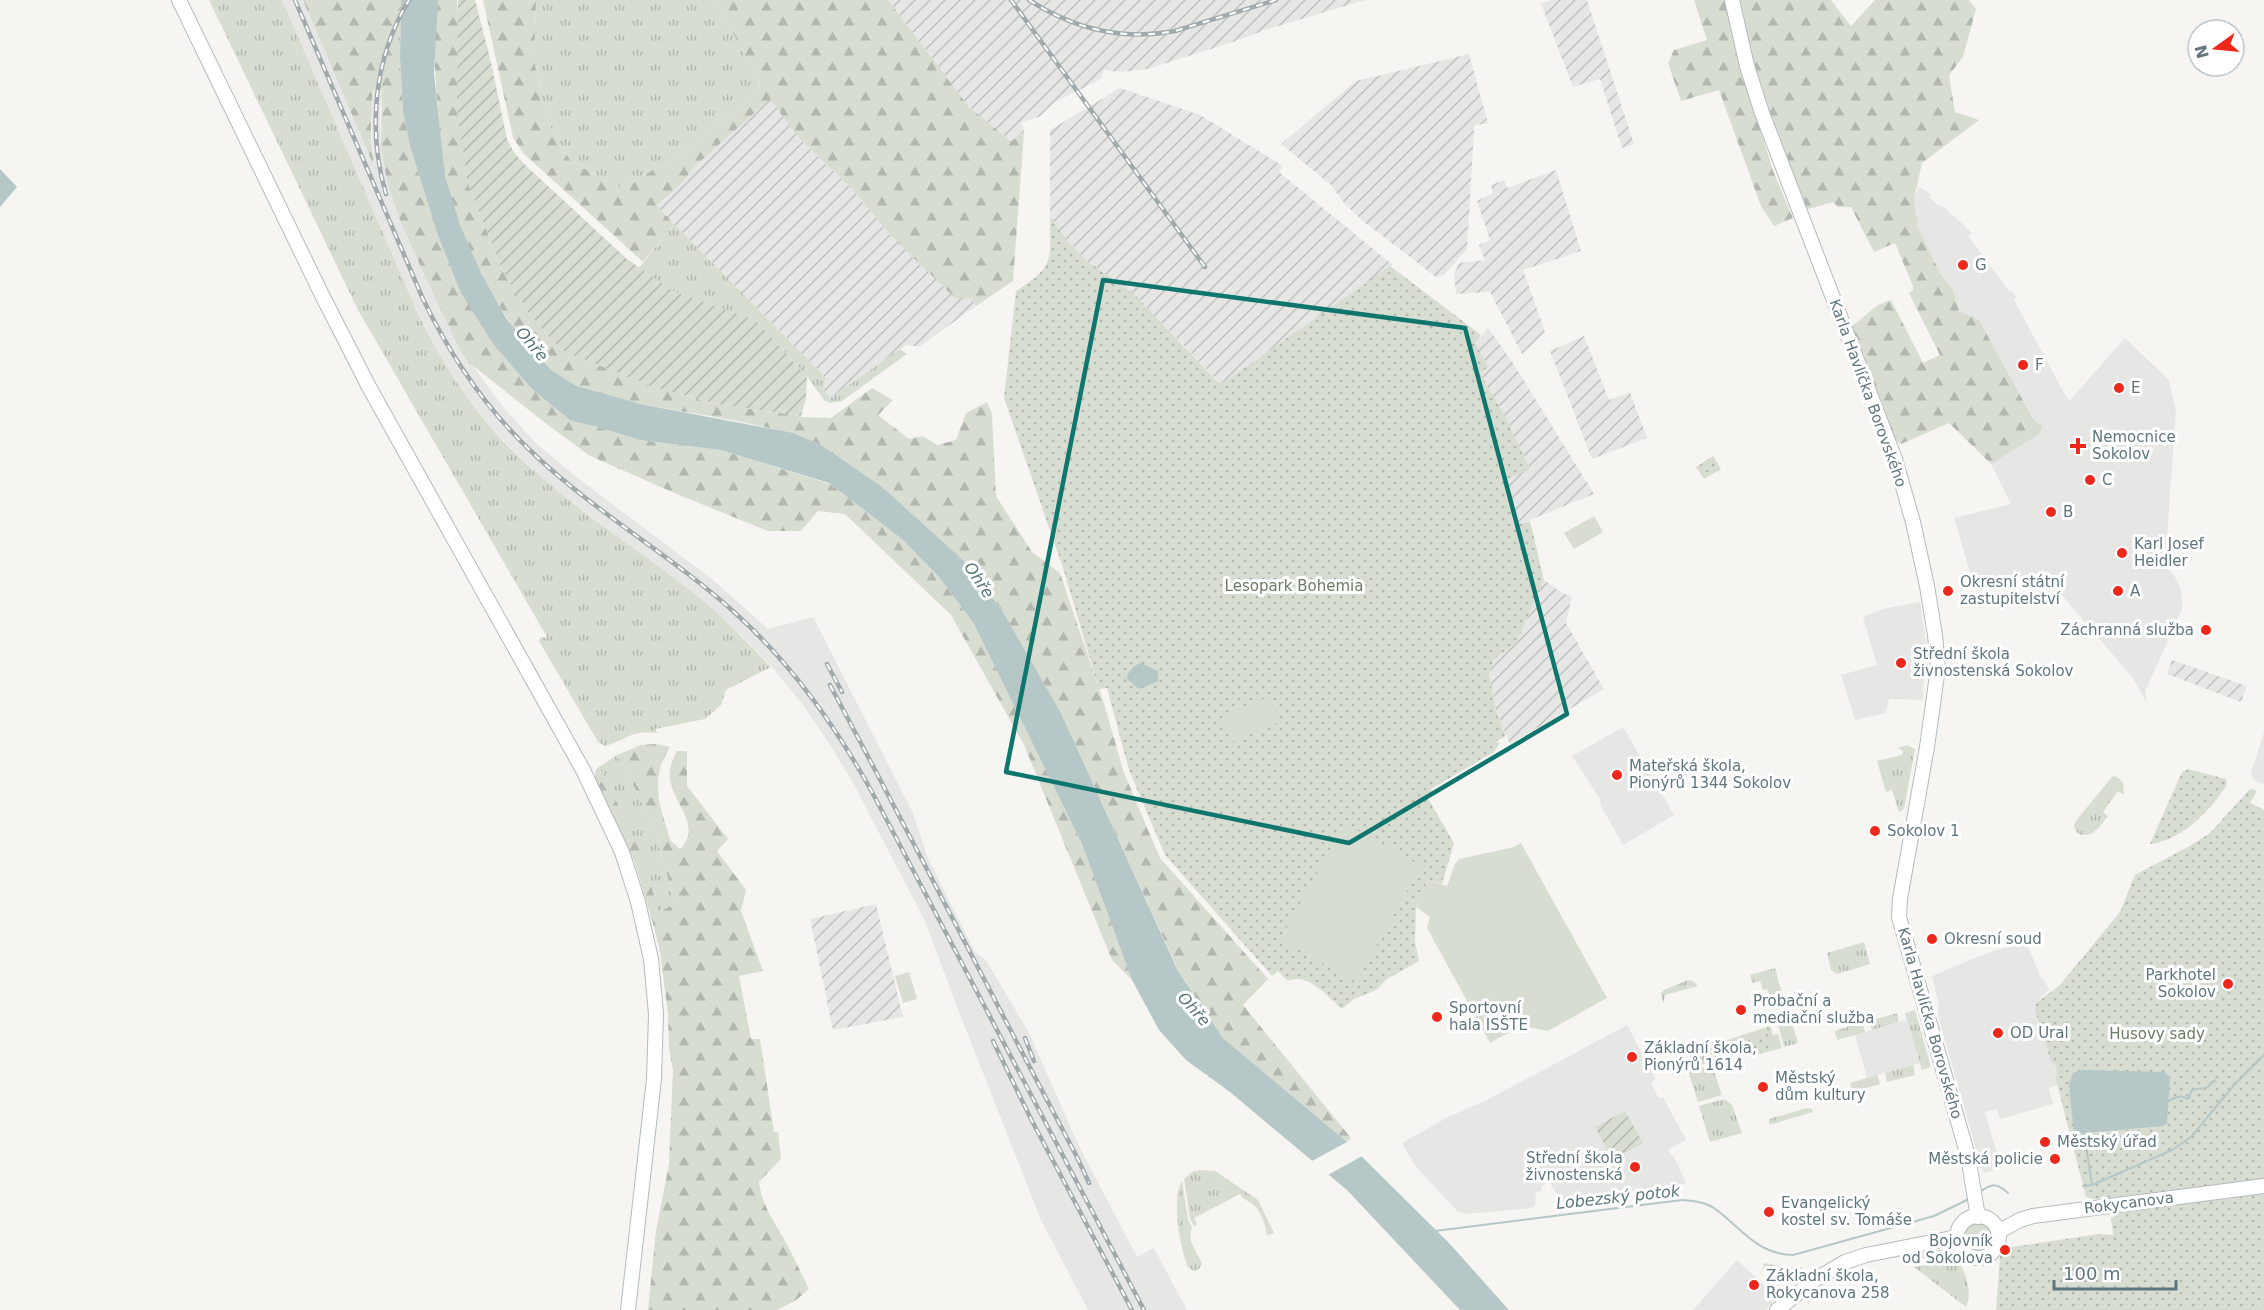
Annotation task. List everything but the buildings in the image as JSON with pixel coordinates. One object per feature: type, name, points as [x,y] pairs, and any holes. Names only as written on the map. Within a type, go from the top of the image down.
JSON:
[{"type":"street","points":[[178,0],[369,387],[583,770],[622,852],[638,902],[651,959],[656,1014],[654,1079],[628,1310]]},
{"type":"street","name":"Karla Havlíčka Borovského","points":[[1732,0],[1747,66],[1762,112],[1895,459],[1913,522],[1927,586],[1938,668],[1899,917],[1968,1156],[1977,1210]]},
{"type":"street","name":"Rokycanova","points":[[1998,1232],[2033,1216],[2264,1186]]},
{"type":"street","points":[[1977,1210],[1990,1221],[1998,1232],[1997,1247],[1990,1254],[1981,1258],[1966,1254],[1960,1247],[1957,1237],[1959,1228],[1977,1210]]},
{"type":"street","points":[[1777,1310],[1813,1281],[1845,1263],[1866,1255],[1957,1237]]},
{"type":"highlighted area","points":[[1103,280],[1465,328],[1567,714],[1349,843],[1006,772]]},
{"type":"shaded area","points":[[282,0],[303,0],[373,163],[371,110],[373,89],[383,90],[380,110],[381,148],[387,182],[401,223],[457,344],[503,407],[537,444],[574,475],[713,580],[768,629],[813,617],[913,813],[927,856],[975,952],[986,960],[1029,1033],[1079,1146],[1137,1257],[1154,1248],[1187,1310],[1088,1310],[1041,1220],[925,921],[852,781],[830,745],[803,705],[772,667],[739,633],[697,596],[551,486],[490,426],[460,389],[418,314]]},
{"type":"shaded area","points":[[888,0],[1365,0],[1148,69],[1121,72],[1104,70],[1101,79],[1055,102],[1039,117],[1022,122],[1024,132],[1011,141],[969,107]]},
{"type":"shaded area","points":[[1551,0],[1587,0],[1634,144],[1622,148],[1600,79],[1573,87],[1541,4]]},
{"type":"shaded area","points":[[1469,54],[1488,123],[1475,125],[1474,131],[1467,249],[1444,275],[1436,277],[1364,222],[1345,204],[1331,185],[1281,144],[1356,81]]},
{"type":"shaded area","points":[[1120,88],[1200,115],[1283,166],[1279,172],[1393,265],[1223,383],[1219,382],[1133,293],[1086,260],[1067,241],[1050,216],[1050,130]]},
{"type":"shaded area","points":[[770,98],[799,138],[852,189],[893,238],[955,297],[972,299],[976,306],[919,347],[908,345],[900,349],[830,398],[823,389],[826,378],[657,207],[682,183],[694,167]]},
{"type":"shaded area","points":[[1556,170],[1581,251],[1523,270],[1545,332],[1522,354],[1490,292],[1456,294],[1454,274],[1459,263],[1485,260],[1479,245],[1490,240],[1477,201],[1493,193],[1491,185],[1504,180],[1507,188]]},
{"type":"shaded area","name":"Nemocnice Sokolov","points":[[1919,187],[1931,194],[1929,197],[1939,206],[1944,207],[1972,233],[1969,237],[2009,291],[2013,292],[2016,297],[2014,300],[2064,393],[2070,400],[2125,338],[2169,380],[2176,411],[2165,565],[2175,577],[2181,590],[2182,609],[2145,692],[2147,703],[2132,677],[2042,572],[1974,586],[1954,518],[2011,504],[1973,427],[1959,311],[1953,290],[1940,273],[1918,227],[1914,199]]},
{"type":"shaded area","points":[[1488,328],[1513,363],[1594,494],[1520,524],[1505,479],[1530,469],[1506,418],[1480,373],[1488,367],[1475,343]]},
{"type":"shaded area","points":[[1584,336],[1609,400],[1630,392],[1647,438],[1592,459],[1550,351]]},
{"type":"shaded area","points":[[1544,580],[1564,594],[1572,596],[1566,623],[1604,689],[1510,744],[1496,711],[1489,672],[1494,659],[1516,642]]},
{"type":"shaded area","name":"Střední škola živnostenská Sokolov","points":[[1920,602],[1926,642],[1923,700],[1889,699],[1886,713],[1855,720],[1841,675],[1877,665],[1863,617],[1882,609]]},
{"type":"shaded area","points":[[2172,660],[2247,686],[2241,702],[2167,674]]},
{"type":"shaded area","name":"Mateřská škola, Pionýrů 1344 Sokolov","points":[[1623,727],[1674,815],[1623,845],[1601,806],[1600,799],[1572,756]]},
{"type":"shaded area","points":[[2264,732],[2264,784],[2254,780],[2251,773]]},
{"type":"shaded area","points":[[876,904],[903,1017],[833,1030],[810,919]]},
{"type":"shaded area","points":[[2026,941],[2041,978],[2049,990],[2035,1006],[2057,1071],[2057,1085],[2049,1088],[2053,1104],[2000,1119],[1997,1109],[1985,1112],[2001,1168],[1983,1173],[1940,1023],[1939,1005],[1932,976],[1990,952]]},
{"type":"shaded area","points":[[1907,1020],[1920,1063],[1867,1078],[1855,1035]]},
{"type":"shaded area","points":[[1627,1025],[1656,1079],[1651,1083],[1659,1099],[1663,1097],[1686,1140],[1668,1150],[1675,1159],[1685,1184],[1613,1196],[1609,1194],[1561,1201],[1547,1178],[1544,1180],[1546,1184],[1541,1186],[1542,1191],[1536,1192],[1535,1205],[1531,1208],[1468,1214],[1458,1212],[1416,1167],[1402,1143]]},
{"type":"shaded area","name":"Základní škola, Rokycanova 258","points":[[1737,1260],[1777,1297],[1766,1310],[1693,1310]]},
{"type":"green space","points":[[209,0],[282,0],[418,314],[447,368],[483,418],[510,448],[554,488],[696,595],[771,667],[726,690],[721,705],[705,719],[655,729],[657,733],[641,732],[605,746],[598,742],[539,641],[540,638],[547,637],[358,310]]},
{"type":"green space","points":[[303,0],[401,0],[400,58],[403,112],[410,146],[437,233],[462,293],[532,389],[571,421],[640,440],[721,450],[830,484],[903,540],[939,577],[974,624],[1082,844],[1132,980],[1112,960],[1024,745],[951,615],[845,514],[818,511],[801,531],[768,531],[679,495],[590,456],[467,361],[401,223],[387,182],[381,148],[382,90],[373,89],[371,128],[374,166]]},
{"type":"green space","points":[[438,0],[457,0],[468,184],[502,269],[528,312],[563,351],[656,388],[716,404],[800,417],[831,418],[872,388],[893,400],[878,415],[909,439],[923,436],[937,445],[956,440],[966,413],[987,402],[992,414],[996,496],[1032,552],[1060,573],[1103,700],[1124,773],[1160,858],[1268,979],[1243,1005],[1351,1138],[1347,1142],[1223,1038],[1179,972],[1061,713],[1002,610],[965,562],[821,445],[762,426],[638,403],[578,387],[556,374],[534,353],[493,296],[462,232],[445,177],[436,82],[435,33]]},
{"type":"green space","points":[[458,0],[475,0],[507,139],[513,151],[523,163],[627,259],[673,291],[755,320],[807,376],[806,399],[801,416],[717,404],[656,388],[563,351],[528,312],[502,269],[468,184],[457,111]]},
{"type":"green space","points":[[483,0],[536,0],[534,60],[547,121],[570,160],[618,188],[675,159],[758,93],[760,82],[715,0],[888,0],[969,107],[1011,141],[1024,132],[1013,281],[976,306],[972,299],[955,298],[893,238],[852,189],[799,138],[770,99],[694,167],[682,183],[657,206],[674,224],[643,262],[523,153],[513,137]]},
{"type":"green space","points":[[536,0],[715,0],[760,82],[758,93],[675,159],[618,188],[570,160],[547,121],[534,60]]},
{"type":"green space","points":[[1694,0],[1831,0],[1851,26],[1875,0],[1969,0],[1976,9],[1963,57],[1949,75],[1955,112],[1979,120],[1922,163],[1914,199],[1918,227],[1940,273],[1953,290],[1959,311],[1979,320],[2033,419],[2043,426],[2039,434],[1991,464],[1949,423],[1901,444],[1892,437],[1851,327],[1878,305],[1891,300],[1923,363],[1940,355],[1909,293],[1913,290],[1913,286],[1895,243],[1874,252],[1851,207],[1838,207],[1833,202],[1805,210],[1743,72],[1773,171],[1793,218],[1774,226],[1761,206],[1719,90],[1681,101],[1668,63],[1674,50],[1707,40]]},
{"type":"green space","name":"Lesopark Bohemia","points":[[1050,216],[1067,241],[1086,260],[1133,293],[1218,382],[1223,383],[1390,266],[1481,335],[1475,343],[1488,367],[1480,373],[1506,418],[1530,469],[1506,480],[1520,524],[1530,521],[1544,580],[1516,643],[1494,659],[1489,673],[1496,711],[1506,736],[1495,742],[1500,743],[1494,752],[1431,789],[1432,792],[1426,795],[1454,843],[1442,884],[1428,880],[1416,907],[1415,942],[1419,961],[1387,979],[1376,990],[1354,999],[1342,1009],[1310,982],[1295,979],[1288,981],[1278,971],[1272,976],[1165,855],[1129,770],[1107,688],[1099,689],[1063,568],[1004,398],[1016,291],[1038,275],[1048,261]]},
{"type":"green space","points":[[674,224],[826,378],[823,389],[830,398],[900,349],[907,354],[842,401],[830,403],[824,400],[807,376],[755,320],[673,291],[639,268]]},
{"type":"green space","points":[[1713,456],[1721,469],[1704,479],[1696,467]]},
{"type":"green space","points":[[1594,516],[1603,532],[1574,549],[1564,533]]},
{"type":"green space","points":[[1270,696],[1280,721],[1232,742],[1221,718]]},
{"type":"green space","points":[[656,744],[670,747],[661,764],[658,780],[659,802],[670,840],[680,849],[687,838],[688,827],[685,816],[670,780],[671,766],[677,751],[687,751],[687,786],[728,839],[717,851],[746,890],[741,911],[763,971],[739,976],[751,1039],[760,1039],[774,1132],[778,1132],[781,1159],[759,1182],[766,1207],[809,1289],[795,1301],[777,1310],[648,1310],[656,1231],[669,1164],[673,1071],[669,1047],[668,1014],[660,952],[647,899],[634,860],[594,780],[596,769],[600,768],[641,851],[659,913],[675,903],[655,831],[617,755],[641,745]]},
{"type":"green space","points":[[1907,745],[1915,749],[1904,809],[1899,812],[1892,790],[1886,792],[1877,761],[1902,755],[1903,751],[1898,748]]},
{"type":"green space","points":[[617,755],[655,831],[675,903],[652,921],[634,860],[594,780],[596,769]]},
{"type":"green space","points":[[2188,769],[2226,779],[2227,785],[2195,822],[2174,837],[2150,844],[2182,772]]},
{"type":"green space","points":[[2115,776],[2123,782],[2124,795],[2118,791],[2103,812],[2108,816],[2096,831],[2088,835],[2078,834],[2074,826],[2075,822]]},
{"type":"green space","name":"Husovy sady","points":[[2250,789],[2257,791],[2250,803],[2264,810],[2264,1178],[2203,1190],[2093,1199],[2086,1197],[2056,1080],[2057,1069],[2051,1061],[2035,1010],[2036,1003],[2059,986],[2120,912],[2135,875],[2210,833]]},
{"type":"green space","points":[[1345,823],[1421,866],[1356,982],[1280,939]]},
{"type":"green space","points":[[1521,843],[1607,998],[1548,1031],[1521,1026],[1490,1043],[1427,928],[1430,917],[1416,907],[1428,880],[1447,886],[1459,859],[1514,847]]},
{"type":"green space","points":[[1864,942],[1870,964],[1838,974],[1831,970],[1827,953]]},
{"type":"green space","points":[[1775,968],[1783,997],[1771,1000],[1767,989],[1763,990],[1760,981],[1752,983],[1750,975]]},
{"type":"green space","points":[[909,972],[917,999],[903,1003],[895,976]]},
{"type":"green space","points":[[1688,980],[1698,986],[1665,995],[1663,1004],[1661,993],[1664,990]]},
{"type":"green space","points":[[1915,1010],[1931,1067],[1922,1070],[1905,1013]]},
{"type":"green space","points":[[1897,1013],[1899,1022],[1872,1030],[1869,1021]]},
{"type":"green space","points":[[1791,1020],[1798,1043],[1784,1047],[1778,1024]]},
{"type":"green space","points":[[1862,1022],[1865,1032],[1837,1040],[1835,1031]]},
{"type":"green space","points":[[1770,1026],[1773,1035],[1778,1034],[1782,1048],[1756,1055],[1746,1052],[1687,1069],[1686,1063],[1708,1052],[1712,1045]]},
{"type":"green space","points":[[1768,1034],[1772,1049],[1752,1055],[1748,1040]]},
{"type":"green space","points":[[1712,1065],[1722,1095],[1698,1102],[1688,1071]]},
{"type":"green space","points":[[1913,1065],[1915,1075],[1887,1082],[1885,1073]]},
{"type":"green space","points":[[1877,1075],[1880,1084],[1853,1092],[1850,1083]]},
{"type":"green space","points":[[1724,1099],[1732,1105],[1742,1133],[1710,1142],[1699,1106]]},
{"type":"green space","points":[[1807,1108],[1812,1109],[1813,1112],[1769,1125],[1769,1119]]},
{"type":"green space","points":[[1625,1111],[1643,1143],[1613,1160],[1595,1127]]},
{"type":"green space","points":[[1215,1171],[1258,1200],[1274,1233],[1267,1235],[1260,1213],[1240,1194],[1194,1218],[1197,1224],[1194,1226],[1190,1219],[1184,1179],[1192,1172]]},
{"type":"green space","points":[[1182,1181],[1188,1219],[1192,1228],[1191,1242],[1202,1264],[1194,1271],[1188,1267],[1185,1259],[1178,1224],[1177,1199]]},
{"type":"green space","points":[[2264,1194],[2264,1310],[1996,1310],[2000,1256],[2005,1248],[2099,1234],[2113,1235],[2111,1218],[2120,1212]]},
{"type":"green space","points":[[1978,1223],[1988,1227],[1992,1237],[1988,1247],[1978,1251],[1968,1247],[1964,1237],[1968,1227]]},
{"type":"green space","points":[[1945,1249],[1947,1256],[1901,1261],[1906,1256]]},
{"type":"green space","points":[[1954,1261],[1963,1268],[1967,1279],[1969,1297],[1966,1307],[1914,1267]]},
{"type":"green space","points":[[1764,1263],[1789,1268],[1801,1267],[1802,1269],[1784,1285],[1763,1268]]},
{"type":"water","name":"Ohře","points":[[401,0],[438,0],[434,74],[445,176],[460,225],[481,273],[506,318],[531,349],[551,370],[576,386],[640,404],[793,433],[821,445],[882,487],[964,561],[1002,610],[1061,713],[1178,971],[1223,1038],[1347,1142],[1449,1243],[1509,1310],[1460,1310],[1347,1190],[1230,1092],[1186,1060],[1159,1030],[1132,980],[1082,844],[974,624],[939,577],[903,540],[829,483],[721,450],[640,440],[571,421],[532,389],[494,345],[461,293],[437,233],[410,146],[403,112],[400,58]]},
{"type":"water","points":[[0,169],[17,187],[0,207]]},
{"type":"water","points":[[1141,663],[1158,671],[1158,681],[1139,689],[1127,679],[1131,669]]},
{"type":"water","points":[[2082,1070],[2164,1072],[2170,1077],[2167,1123],[2163,1126],[2074,1134],[2069,1085],[2073,1073]]},
{"type":"pier","points":[[1347,1142],[1364,1155],[1326,1176],[1310,1162]]},
{"type":"waterway","name":"Lobezský potok","points":[[2083,1186],[2092,1185],[2172,1150],[2191,1137],[2234,1085],[2264,1055]]},
{"type":"waterway","points":[[2166,1102],[2180,1097],[2188,1099],[2192,1090],[2207,1087],[2215,1080]]},
{"type":"waterway","points":[[2084,1133],[2092,1185]]},
{"type":"waterway","name":"Lobezský potok","points":[[1980,1192],[1994,1185],[2008,1193]]},
{"type":"waterway","name":"Lobezský potok","points":[[1435,1231],[1682,1200],[1710,1206],[1759,1245],[1780,1254],[1793,1255],[1934,1216],[1971,1198]]},
{"type":"railway","points":[[295,0],[423,299],[446,343],[472,384],[519,440],[560,478],[686,572],[734,612],[774,652],[827,719],[872,792],[1144,1310]]},
{"type":"railway","points":[[386,194],[377,144],[377,94],[388,46],[409,0]]},
{"type":"railway","points":[[1011,0],[1205,267]]},
{"type":"railway","points":[[1029,0],[1081,25],[1117,33],[1136,34],[1175,31],[1276,0]]},
{"type":"railway","points":[[827,664],[842,692]]},
{"type":"railway","points":[[830,685],[1089,1183]]},
{"type":"railway","points":[[1025,1038],[1034,1061]]},
{"type":"railway","points":[[993,1041],[1032,1121],[1132,1310]]},
{"type":"place","name":"G","points":[[1963,265]]},
{"type":"place","name":"F","points":[[2023,365]]},
{"type":"place","name":"E","points":[[2119,388]]},
{"type":"place","name":"Nemocnice Sokolov","points":[[2078,446]]},
{"type":"place","name":"C","points":[[2090,480]]},
{"type":"place","name":"B","points":[[2051,512]]},
{"type":"place","name":"Karl Josef Heidler","points":[[2122,553]]},
{"type":"place","name":"Okresní státní zastupitelství","points":[[1948,591]]},
{"type":"place","name":"A","points":[[2118,591]]},
{"type":"place","name":"Záchranná služba","points":[[2206,630]]},
{"type":"place","name":"Střední škola živnostenská Sokolov","points":[[1901,663]]},
{"type":"place","name":"Mateřská škola, Pionýrů 1344 Sokolov","points":[[1617,775]]},
{"type":"place","name":"Sokolov 1","points":[[1875,831]]},
{"type":"place","name":"Okresní soud","points":[[1932,939]]},
{"type":"place","name":"Parkhotel Sokolov","points":[[2228,984]]},
{"type":"place","name":"Probační a mediační služba","points":[[1741,1010]]},
{"type":"place","name":"Sportovní hala ISŠTE","points":[[1437,1017]]},
{"type":"place","name":"OD Ural","points":[[1998,1033]]},
{"type":"place","name":"Základní škola, Pionýrů 1614","points":[[1632,1057]]},
{"type":"place","name":"Městský dům kultury","points":[[1763,1087]]},
{"type":"place","name":"Městský úřad","points":[[2045,1142]]},
{"type":"place","name":"Městská policie","points":[[2055,1159]]},
{"type":"place","name":"Střední škola živnostenská","points":[[1635,1167]]},
{"type":"place","name":"Evangelický kostel sv. Tomáše","points":[[1769,1212]]},
{"type":"place","name":"Bojovník od Sokolova","points":[[2005,1250]]},
{"type":"place","name":"Základní škola, Rokycanova 258","points":[[1754,1285]]}]
